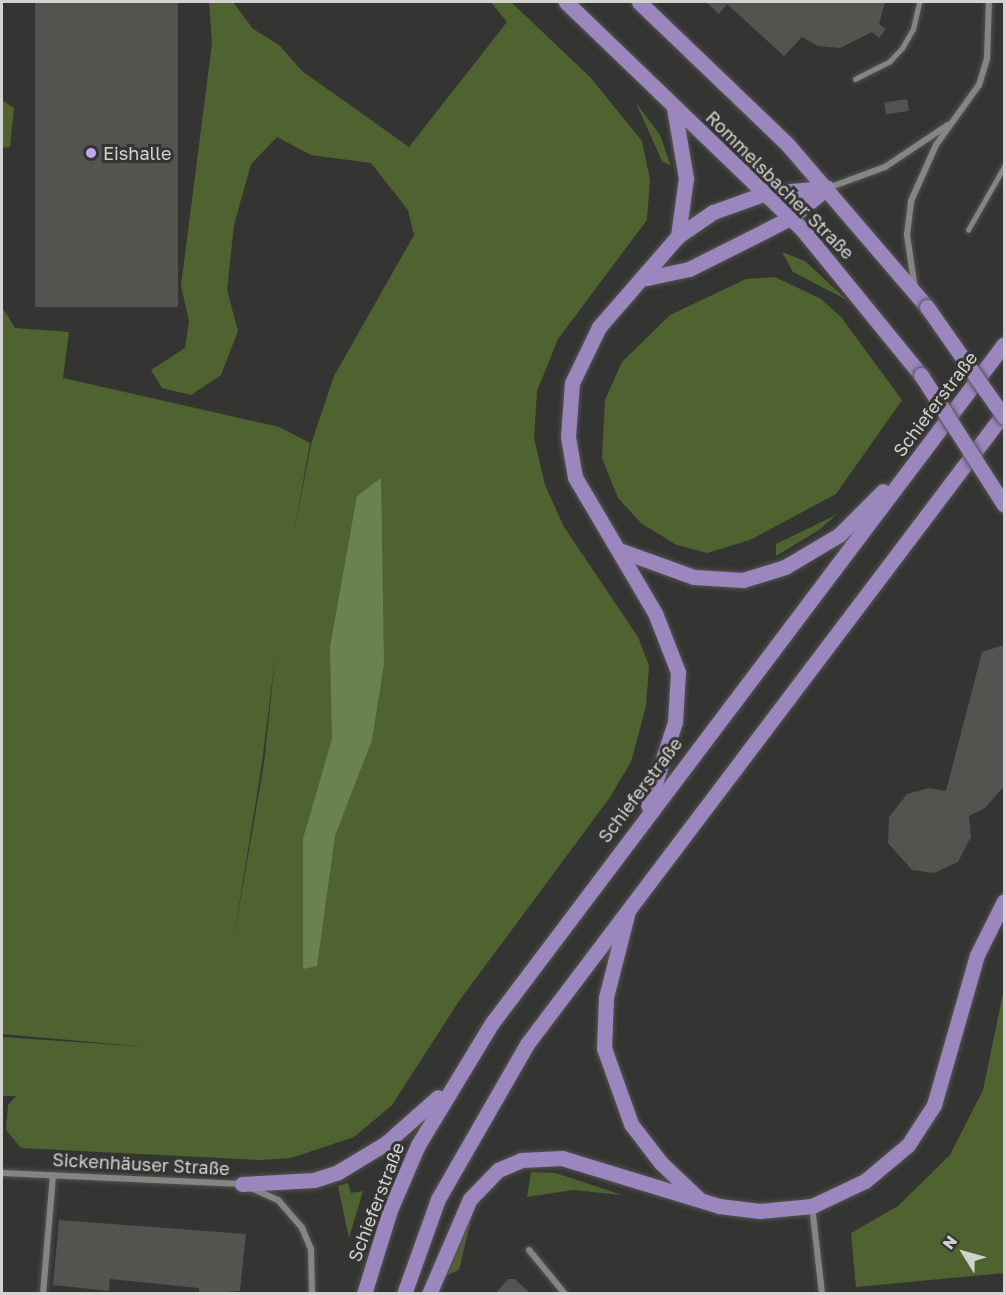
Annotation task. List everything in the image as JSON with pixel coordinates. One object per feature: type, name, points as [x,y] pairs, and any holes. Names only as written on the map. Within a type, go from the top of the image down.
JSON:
[{"type":"main road","name":"Rommelsbacher Straße","points":[[566,2],[674,108],[766,193],[880,319],[921,375],[1005,505]]},
{"type":"main road","name":"Rommelsbacher Straße","points":[[639,2],[827,188],[927,307],[1005,415]]},
{"type":"main road","points":[[674,108],[686,178],[678,236]]},
{"type":"main road","points":[[643,819],[675,722],[678,672],[662,628],[619,550],[603,531],[575,477],[568,406],[584,353],[599,327],[647,278],[678,236],[713,212],[766,193],[827,188]]},
{"type":"main road","points":[[647,278],[689,269],[790,218],[827,188]]},
{"type":"main road","name":"Schieferstraße","points":[[364,1293],[400,1185],[453,1083],[513,992],[1005,344]]},
{"type":"main road","points":[[404,1293],[438,1199],[488,1107],[632,900],[1005,415]]},
{"type":"main road","points":[[619,550],[694,577],[742,580],[764,575],[839,535],[924,451]]},
{"type":"main road","points":[[632,900],[606,997],[604,1048],[631,1124],[661,1163],[700,1200]]},
{"type":"main road","points":[[429,1293],[470,1199],[482,1182],[521,1160],[562,1158],[700,1200],[760,1211],[812,1206],[886,1165],[924,1123],[943,1087],[976,955],[1005,901]]},
{"type":"main road","points":[[242,1184],[314,1180],[338,1172],[386,1143],[453,1083]]},
{"type":"street","points":[[915,292],[907,235],[911,201],[954,120],[979,85],[985,67],[990,2]]},
{"type":"street","points":[[827,188],[885,168],[954,120]]},
{"type":"street","name":"Sickenhäuser Straße","points":[[2,1173],[242,1184],[278,1200],[302,1228],[311,1249],[312,1293]]},
{"type":"street","points":[[43,1293],[53,1175]]},
{"type":"street","points":[[812,1206],[822,1293]]},
{"type":"street","points":[[529,1250],[565,1293]]},
{"type":"lane","points":[[855,79],[870,75],[902,48],[913,29],[919,2]]},
{"type":"lane","points":[[968,230],[1005,167]]},
{"type":"shaded area","points":[[209,2],[233,2],[253,29],[279,45],[302,71],[409,147],[507,22],[491,2],[511,2],[590,77],[642,141],[650,180],[647,220],[558,339],[537,391],[534,438],[545,485],[564,527],[638,637],[649,666],[646,706],[631,762],[608,800],[459,1001],[392,1105],[354,1137],[291,1158],[259,1160],[21,1148],[6,1130],[8,1105],[16,1096],[2,1096],[2,1037],[148,1047],[2,1034],[2,307],[15,328],[69,332],[63,378],[279,427],[310,443],[293,538],[311,444],[334,376],[414,235],[408,210],[371,163],[311,155],[277,137],[251,164],[234,225],[227,290],[238,331],[221,375],[191,395],[162,388],[151,370],[185,348],[189,321],[181,286],[212,43]],"holes":[[[276,650],[264,763],[233,943],[262,763]]]},
{"type":"shaded area","points":[[2,100],[14,108],[10,147],[2,148]]},
{"type":"shaded area","points":[[636,103],[660,135],[671,166],[662,161]]},
{"type":"shaded area","points":[[782,252],[805,261],[847,300],[793,272]]},
{"type":"shaded area","points":[[775,277],[821,299],[841,317],[902,400],[836,494],[750,540],[707,553],[677,545],[642,524],[618,498],[602,458],[605,400],[622,362],[670,315],[746,279]]},
{"type":"shaded area","points":[[381,478],[384,664],[372,740],[335,836],[317,966],[303,969],[303,839],[332,739],[330,647],[357,496]]},
{"type":"shaded area","points":[[836,515],[819,530],[776,556],[776,544]]},
{"type":"shaded area","points":[[1004,989],[1004,1273],[856,1287],[851,1233],[898,1206],[950,1155],[983,1090]]},
{"type":"shaded area","points":[[531,1172],[556,1173],[622,1195],[573,1190],[527,1197]]},
{"type":"shaded area","points":[[348,1183],[351,1193],[363,1191],[349,1238],[338,1186]]},
{"type":"shaded area","points":[[472,1216],[459,1270],[446,1276],[468,1221]]},
{"type":"building","name":"Eishalle","points":[[35,2],[178,2],[178,307],[35,307]]},
{"type":"building","points":[[706,2],[885,2],[879,24],[886,29],[879,38],[872,32],[840,48],[818,46],[802,37],[784,56],[727,4],[719,14]]},
{"type":"building","points":[[907,99],[909,111],[886,114],[884,103]]},
{"type":"building","points":[[1004,645],[1004,786],[985,808],[969,816],[971,837],[958,862],[934,873],[912,870],[888,843],[889,817],[907,794],[929,788],[946,791],[982,652]]},
{"type":"building","points":[[59,1220],[246,1234],[240,1291],[199,1294],[199,1288],[110,1279],[109,1291],[53,1285]]},
{"type":"building","points":[[508,1279],[515,1279],[531,1294],[495,1294]]},
{"type":"place","name":"Eishalle","points":[[91,153]]}]
